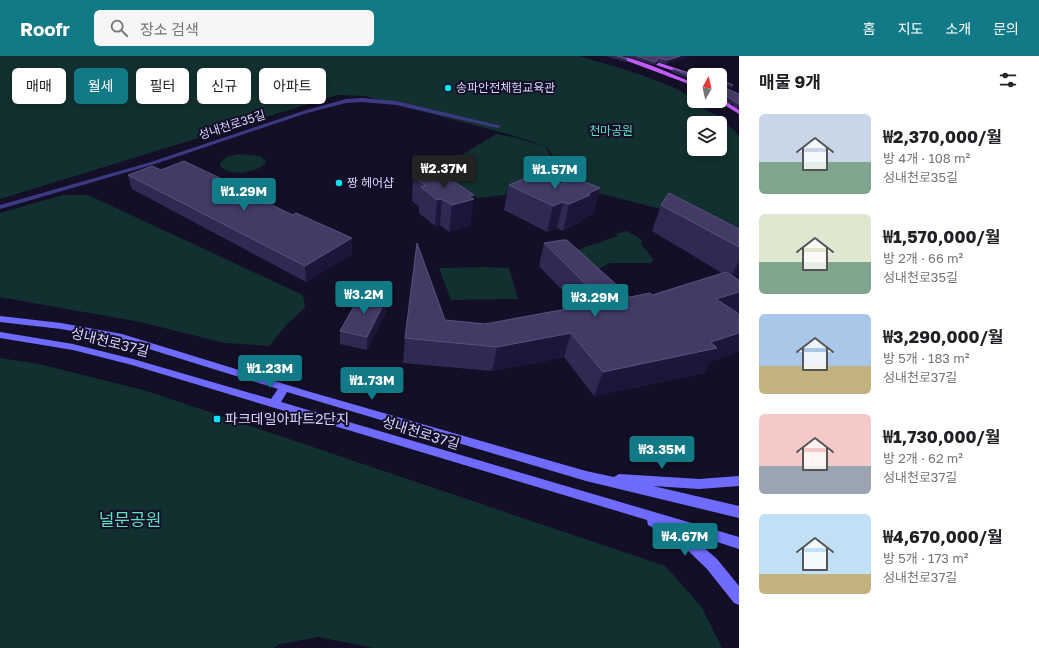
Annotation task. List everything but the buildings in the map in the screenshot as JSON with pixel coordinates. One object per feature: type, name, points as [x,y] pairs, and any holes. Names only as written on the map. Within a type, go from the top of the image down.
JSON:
[{"type":"main road","points":[[616,56],[687,82]]},
{"type":"main road","points":[[656,63],[687,74]]},
{"type":"main road","points":[[727,104],[739,112]]},
{"type":"main road","name":"성내천로37길","points":[[0,319],[91,330],[122,337],[285,388],[586,476],[739,512]]},
{"type":"main road","name":"성내천로37길","points":[[0,335],[103,354],[704,531],[739,543]]},
{"type":"main road","points":[[273,404],[285,388]]},
{"type":"main road","points":[[586,476],[699,484],[739,481]]},
{"type":"main road","points":[[638,512],[684,538],[712,564],[739,598]]},
{"type":"street","name":"성내천로35길","points":[[0,207],[153,162],[305,112],[346,101],[362,100],[396,103],[498,126]]},
{"type":"green space","name":"천마공원","points":[[0,56],[578,56],[653,79],[677,89],[687,95],[687,108],[703,108],[709,112],[721,116],[687,116],[687,156],[727,156],[727,125],[735,131],[739,137],[739,229],[551,181],[541,171],[553,156],[547,147],[518,137],[365,96],[338,95],[326,99],[326,68],[259,68],[259,104],[309,104],[0,199]]},
{"type":"green space","points":[[496,134],[517,138],[546,147],[550,156],[540,171],[505,195],[478,198],[424,178]]},
{"type":"green space","points":[[240,154],[260,156],[266,161],[265,164],[255,170],[236,173],[230,172],[220,166],[220,163],[227,157]]},
{"type":"green space","points":[[63,195],[88,195],[303,295],[305,308],[288,323],[269,346],[225,343],[140,322],[0,297],[0,213]]},
{"type":"green space","points":[[627,231],[642,240],[641,244],[653,259],[651,263],[610,263],[598,269],[577,250],[618,236],[615,234]]},
{"type":"green space","points":[[439,268],[509,268],[518,299],[451,300]]},
{"type":"green space","name":"널문공원","points":[[0,358],[39,364],[147,391],[665,566],[701,606],[722,648],[373,648],[319,637],[280,644],[273,648],[0,648]]},
{"type":"tunnel","points":[[727,102],[739,108]]},
{"type":"place","name":"송파안전체험교육관","points":[[448,88]]},
{"type":"place","name":"짱 헤어샵","points":[[339,183]]},
{"type":"place","name":"파크데일아파트2단지","points":[[217,419]]}]
